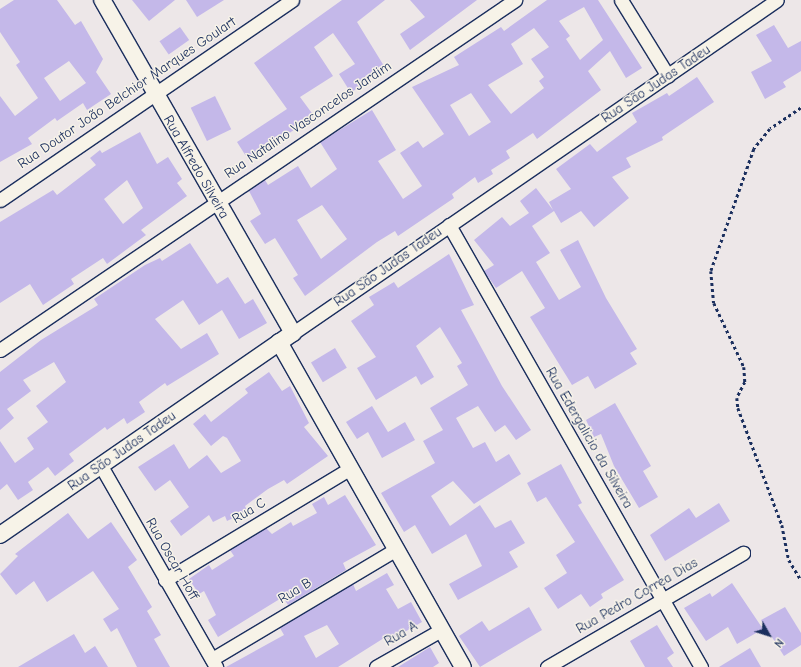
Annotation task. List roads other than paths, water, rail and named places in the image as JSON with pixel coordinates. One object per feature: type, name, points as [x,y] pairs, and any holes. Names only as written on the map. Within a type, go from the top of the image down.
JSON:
[{"type":"street","name":"Rua Alfredo Silveira","points":[[102,0],[215,202],[293,333]]},
{"type":"street","name":"Rua Doutor João Belchior Marques Goulart","points":[[0,200],[292,0]]},
{"type":"street","name":"Rua Natalino Vasconcelos Jardim","points":[[0,350],[215,202],[515,0]]},
{"type":"street","points":[[621,0],[668,76]]},
{"type":"street","name":"Rua São Judas Tadeu","points":[[0,535],[777,0]]},
{"type":"street","name":"Rua Edergalicio da Silveira","points":[[449,225],[701,667]]},
{"type":"street","points":[[279,342],[349,469],[463,667]]},
{"type":"street","name":"Rua Oscar Hoff","points":[[101,466],[214,663]]},
{"type":"street","name":"Rua C","points":[[166,580],[349,469]]},
{"type":"street","name":"Rua B","points":[[214,663],[395,550]]},
{"type":"street","name":"Rua Pedro Correa Dias","points":[[547,667],[663,598],[743,553]]},
{"type":"street","name":"Rua A","points":[[376,667],[441,630]]}]
